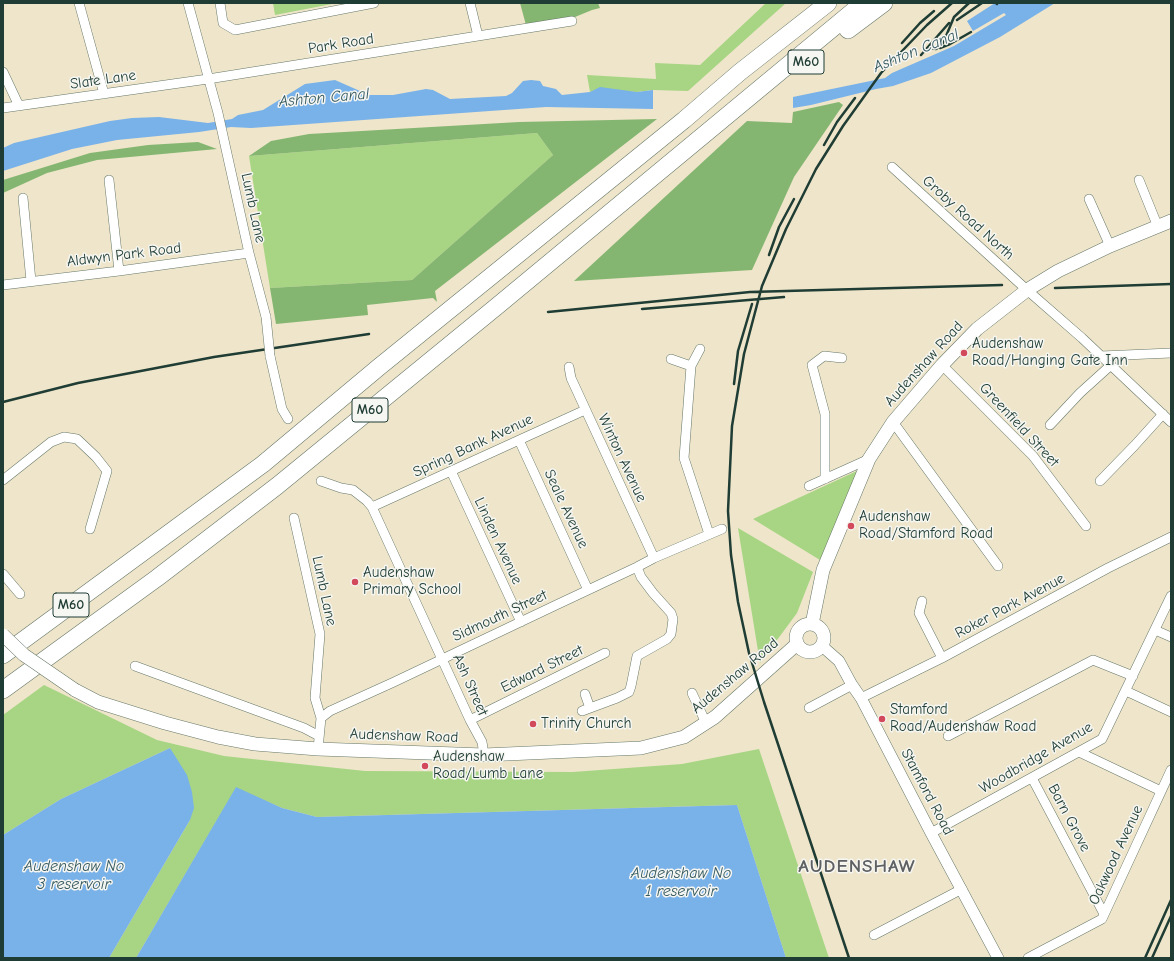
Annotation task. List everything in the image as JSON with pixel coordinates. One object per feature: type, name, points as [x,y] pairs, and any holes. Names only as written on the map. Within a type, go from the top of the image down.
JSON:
[{"type":"highway","name":"M60","points":[[740,72],[809,3]]},
{"type":"highway","name":"M60","points":[[3,655],[263,464],[379,366],[684,120],[740,72],[828,3]]},
{"type":"highway","name":"M60","points":[[3,690],[157,578],[277,486],[863,3]]},
{"type":"highway","name":"M60","points":[[726,116],[777,85],[884,3]]},
{"type":"main road","name":"Audenshaw Road","points":[[822,646],[816,651],[809,652],[801,649],[797,644],[796,636],[799,630],[805,625],[812,624],[823,570],[869,459],[893,422],[942,365],[977,329],[1026,290],[1110,246],[1171,221]]},
{"type":"main road","points":[[812,624],[818,626],[823,632],[824,638],[822,646]]},
{"type":"main road","name":"Audenshaw Road","points":[[3,635],[24,654],[75,690],[98,702],[197,732],[255,744],[318,749],[484,755],[641,748],[684,737],[715,717],[797,644]]},
{"type":"street","points":[[79,3],[104,94]]},
{"type":"street","points":[[220,3],[223,23],[235,30],[374,3]]},
{"type":"street","points":[[470,3],[478,36]]},
{"type":"street","name":"Lumb Lane","points":[[191,4],[208,79],[225,143],[248,253],[266,317],[270,356],[282,409],[288,419]]},
{"type":"street","name":"Park Road","points":[[208,79],[572,21]]},
{"type":"street","points":[[3,72],[19,106]]},
{"type":"street","name":"Slate Lane","points":[[3,108],[208,79]]},
{"type":"street","name":"Groby Road North","points":[[892,167],[1026,290],[1082,338],[1171,422]]},
{"type":"street","points":[[109,180],[119,271]]},
{"type":"street","points":[[1139,180],[1158,227]]},
{"type":"street","points":[[23,198],[31,281]]},
{"type":"street","points":[[1089,199],[1110,246]]},
{"type":"street","name":"Aldwyn Park Road","points":[[3,285],[248,253]]},
{"type":"street","points":[[700,349],[691,366],[684,458],[709,534]]},
{"type":"street","points":[[1101,356],[1171,353]]},
{"type":"street","points":[[825,479],[825,414],[812,365],[824,356],[842,358]]},
{"type":"street","points":[[671,359],[691,366]]},
{"type":"street","name":"Greenfield Street","points":[[942,365],[1033,456],[1086,526]]},
{"type":"street","points":[[1050,425],[1080,393],[1111,365]]},
{"type":"street","name":"Winton Avenue","points":[[569,367],[571,378],[585,410],[654,558]]},
{"type":"street","name":"Spring Bank Avenue","points":[[372,506],[585,410]]},
{"type":"street","points":[[1100,481],[1163,414]]},
{"type":"street","points":[[893,422],[998,566]]},
{"type":"street","points":[[3,480],[51,442],[64,437],[77,439],[96,457],[107,471],[90,529]]},
{"type":"street","name":"Seale Avenue","points":[[519,440],[588,590]]},
{"type":"street","points":[[809,486],[869,459]]},
{"type":"street","name":"Linden Avenue","points":[[451,471],[521,622]]},
{"type":"street","name":"Ash Street","points":[[321,481],[353,490],[367,500],[372,506],[443,658],[470,720],[482,742],[484,755]]},
{"type":"street","name":"Lumb Lane","points":[[294,518],[320,634],[315,698],[321,718]]},
{"type":"street","name":"Sidmouth Street","points":[[321,718],[330,712],[654,558],[722,529]]},
{"type":"street","name":"Roker Park Avenue","points":[[861,698],[942,658],[1108,568],[1171,537]]},
{"type":"street","points":[[585,694],[586,709],[629,692],[637,656],[667,639],[670,634],[673,619],[671,613],[641,577],[637,567]]},
{"type":"street","points":[[3,574],[20,594]]},
{"type":"street","name":"Woodbridge Avenue","points":[[931,833],[1102,739],[1171,596]]},
{"type":"street","points":[[922,600],[919,613],[942,658]]},
{"type":"street","points":[[1155,630],[1171,637]]},
{"type":"street","name":"Stamford Road","points":[[822,646],[839,661],[861,698],[998,958]]},
{"type":"street","name":"Edward Street","points":[[470,720],[605,653]]},
{"type":"street","points":[[948,736],[1093,660],[1133,676]]},
{"type":"street","points":[[134,666],[304,728],[319,736]]},
{"type":"street","points":[[809,708],[852,685]]},
{"type":"street","points":[[1126,691],[1171,712]]},
{"type":"street","points":[[692,694],[706,723]]},
{"type":"street","points":[[318,749],[321,718]]},
{"type":"street","points":[[1080,752],[1161,791]]},
{"type":"street","name":"Oakwood Avenue","points":[[1028,958],[1102,919],[1171,770]]},
{"type":"street","name":"Barn Grove","points":[[1032,778],[1104,914]]},
{"type":"street","points":[[874,935],[962,889]]},
{"type":"green space","points":[[273,3],[337,3],[275,15]]},
{"type":"green space","points":[[520,3],[598,3],[600,8],[575,17],[526,25]]},
{"type":"green space","points":[[766,3],[786,3],[688,91],[653,90],[637,92],[595,90],[590,92],[587,75],[656,79],[655,63],[700,65]]},
{"type":"green space","points":[[839,102],[843,105],[794,177],[752,270],[574,281],[747,121],[792,123],[793,112]]},
{"type":"green space","points":[[657,119],[435,291],[437,302],[433,298],[367,305],[368,315],[276,324],[270,288],[412,280],[553,155],[537,133],[249,156],[271,141],[309,134],[519,122]]},
{"type":"green space","points":[[537,133],[553,155],[412,280],[270,288],[249,156]]},
{"type":"green space","points":[[198,142],[217,149],[97,160],[47,173],[3,193],[3,180],[90,153],[148,145]]},
{"type":"green space","points":[[859,470],[820,560],[753,519]]},
{"type":"green space","points":[[738,528],[813,572],[797,613],[760,663]]},
{"type":"green space","points":[[44,685],[157,740],[224,756],[365,771],[573,772],[682,764],[759,749],[829,958],[786,958],[737,805],[317,817],[282,808],[236,788],[136,958],[109,958],[190,820],[170,748],[61,799],[3,835],[3,715]]},
{"type":"water","points":[[995,3],[1055,3],[1000,37],[931,73],[893,86],[793,108],[793,97],[885,78],[892,73],[954,46],[1006,15],[1004,13],[973,31],[967,21]]},
{"type":"water","name":"Ashton Canal","points":[[335,80],[369,95],[393,95],[426,89],[433,90],[450,99],[506,96],[512,93],[523,81],[531,80],[540,81],[543,86],[556,89],[562,95],[590,92],[600,87],[637,92],[653,90],[653,109],[546,107],[251,128],[231,127],[199,132],[117,140],[72,149],[3,171],[3,148],[14,143],[110,121],[132,118],[159,117],[208,123],[232,119],[238,115],[263,110],[305,84]]},
{"type":"water","name":"Audenshaw No 3 reservoir","points":[[170,748],[187,775],[192,792],[194,808],[190,820],[109,958],[3,958],[3,835],[61,799]]},
{"type":"water","name":"Audenshaw No 1 reservoir","points":[[236,787],[282,808],[317,817],[737,805],[786,958],[136,958]]},
{"type":"railway","points":[[849,958],[749,653],[738,602],[731,555],[728,511],[732,426],[744,354],[762,286],[786,229],[816,169],[843,126],[881,73],[927,25],[952,3]]},
{"type":"railway","points":[[925,50],[930,48],[936,49],[941,46],[954,17],[969,3]]},
{"type":"railway","points":[[957,20],[982,3]]},
{"type":"railway","points":[[902,43],[920,23],[934,11]]},
{"type":"railway","points":[[921,55],[949,23]]},
{"type":"railway","points":[[940,48],[971,32]]},
{"type":"railway","points":[[824,145],[837,122],[855,98]]},
{"type":"railway","points":[[769,255],[779,227],[794,199]]},
{"type":"railway","points":[[1055,288],[1171,284]]},
{"type":"railway","points":[[548,312],[750,292],[1002,285]]},
{"type":"railway","points":[[642,309],[784,297]]},
{"type":"railway","points":[[734,384],[738,351],[752,304]]},
{"type":"railway","points":[[3,402],[78,383],[214,357],[369,334]]},
{"type":"railway","points":[[1145,958],[1171,900]]},
{"type":"railway","points":[[1152,958],[1171,916]]},
{"type":"place","name":"Audenshaw Road/Hanging Gate Inn","points":[[964,353]]},
{"type":"place","name":"Audenshaw Road/Stamford Road","points":[[851,526]]},
{"type":"place","name":"Audenshaw Primary School","points":[[355,582]]},
{"type":"place","name":"Stamford Road/Audenshaw Road","points":[[882,719]]},
{"type":"place","name":"Trinity Church","points":[[533,724]]},
{"type":"place","name":"Audenshaw Road/Lumb Lane","points":[[425,766]]},
{"type":"district","name":"AUDENSHAW","points":[[857,867]]}]
